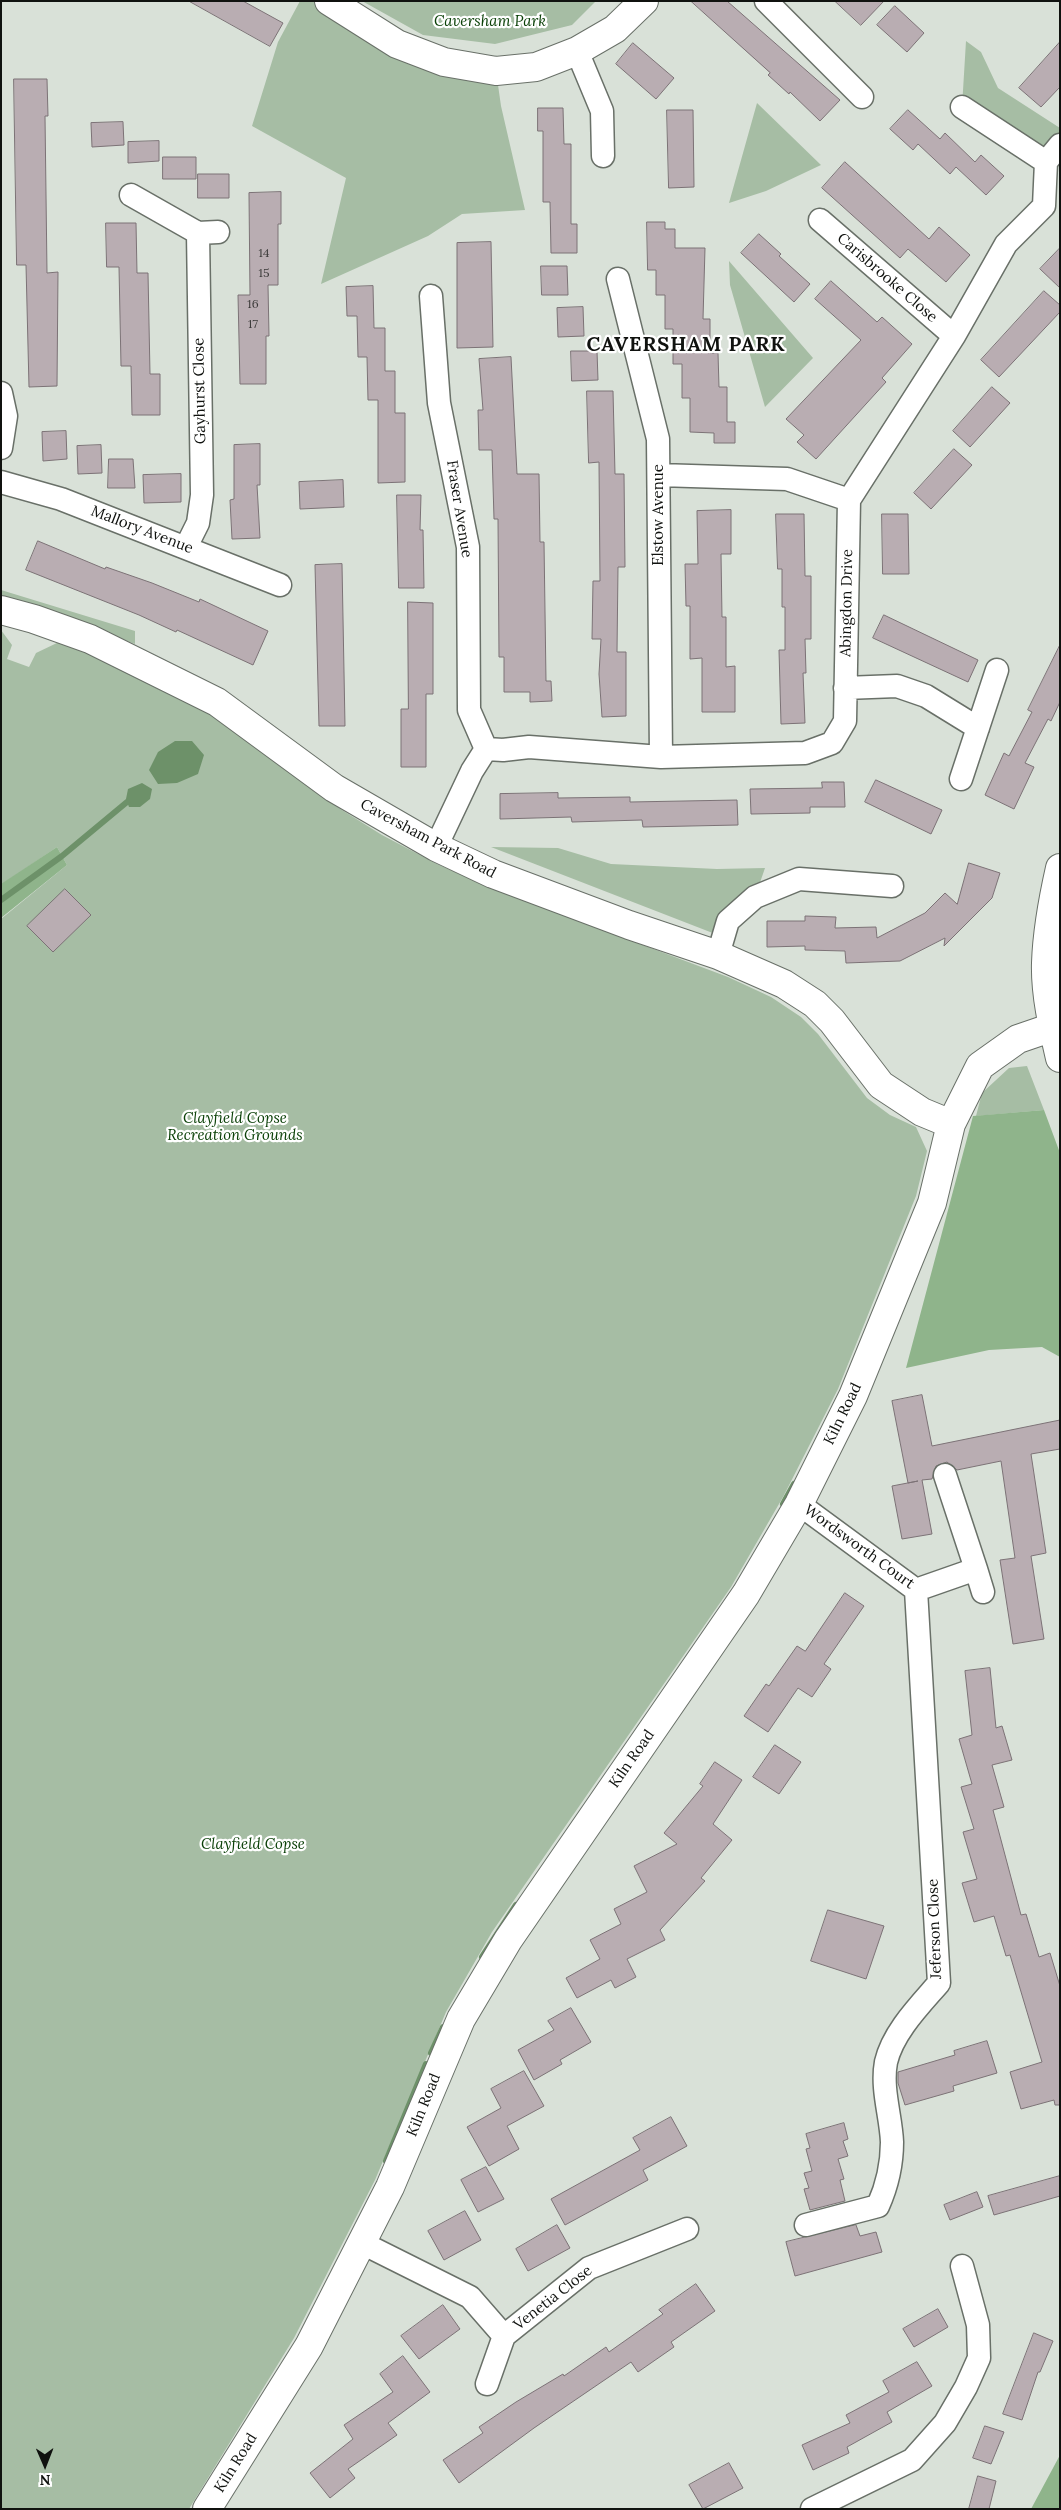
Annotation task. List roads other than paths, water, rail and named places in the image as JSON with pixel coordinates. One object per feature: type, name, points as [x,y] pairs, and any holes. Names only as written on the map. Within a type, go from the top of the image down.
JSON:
[{"type":"street","points":[[329,1],[397,44],[444,62],[496,71],[536,67],[577,51],[615,29],[644,1]]},
{"type":"street","points":[[766,1],[862,97]]},
{"type":"street","points":[[577,51],[602,111],[603,156]]},
{"type":"street","points":[[659,475],[787,479],[849,500],[954,336],[1006,244],[1044,206],[1053,154],[962,108]]},
{"type":"street","name":"Gayhurst Close","points":[[131,195],[208,232],[202,495],[198,523],[186,547]]},
{"type":"street","name":"Carisbrooke Close","points":[[820,220],[954,336]]},
{"type":"street","name":"Elstow Avenue","points":[[618,278],[658,439],[661,757]]},
{"type":"street","name":"Fraser Avenue","points":[[431,296],[439,403],[468,547],[468,710],[486,749]]},
{"type":"street","points":[[1,393],[6,416],[1,448]]},
{"type":"street","name":"Mallory Avenue","points":[[1,482],[61,499],[280,585]]},
{"type":"street","name":"Abingdon Drive","points":[[486,749],[503,750],[529,747],[661,757],[805,753],[832,743],[845,721],[849,500]]},
{"type":"street","name":"Caversham Park Road","points":[[1,610],[34,619],[90,639],[217,702],[334,788],[436,847],[493,874],[629,925],[718,955],[784,984],[815,1004],[832,1022],[881,1085],[922,1112],[951,1124]]},
{"type":"street","points":[[961,779],[997,670]]},
{"type":"street","points":[[845,688],[897,686],[926,696],[978,728]]},
{"type":"street","points":[[436,847],[472,771],[486,749]]},
{"type":"street","points":[[1060,868],[1052,905],[1046,964],[1052,1027],[1060,1058]]},
{"type":"street","points":[[718,955],[728,921],[755,897],[799,879],[892,886]]},
{"type":"street","name":"Kiln Road","points":[[207,2509],[309,2346],[390,2187],[461,2019],[508,1940],[746,1594],[799,1504],[853,1396],[932,1203],[951,1124],[980,1066],[1018,1039],[1052,1027]]},
{"type":"street","points":[[945,1475],[983,1592]]},
{"type":"street","name":"Wordsworth Court","points":[[799,1504],[916,1590],[976,1569]]},
{"type":"street","name":"Jeferson Close","points":[[806,2226],[878,2206],[887,2185],[892,2143],[884,2085],[886,2061],[897,2036],[939,1983],[916,1590]]},
{"type":"street","name":"Venetia Close","points":[[487,2384],[504,2336],[589,2268],[687,2229]]},
{"type":"street","name":"Venetia Close","points":[[362,2243],[470,2296],[504,2336]]},
{"type":"street","points":[[812,2509],[912,2460],[945,2423],[966,2388],[979,2358],[978,2325],[962,2266]]},
{"type":"waterway","points":[[1,900],[62,856],[127,802]]},
{"type":"waterway","points":[[783,1504],[794,1484]]},
{"type":"waterway","points":[[482,1957],[516,1905]]},
{"type":"waterway","points":[[431,2053],[443,2027]]},
{"type":"waterway","points":[[386,2161],[426,2064]]},
{"type":"district","name":"CAVERSHAM PARK","points":[[686,345]]},
{"type":"park label","name":"Caversham Park","points":[[490,22]]},
{"type":"park label","name":"Clayfield Copse Recreation Grounds","points":[[235,1128]]},
{"type":"park label","name":"Clayfield Copse","points":[[253,1845]]}]
